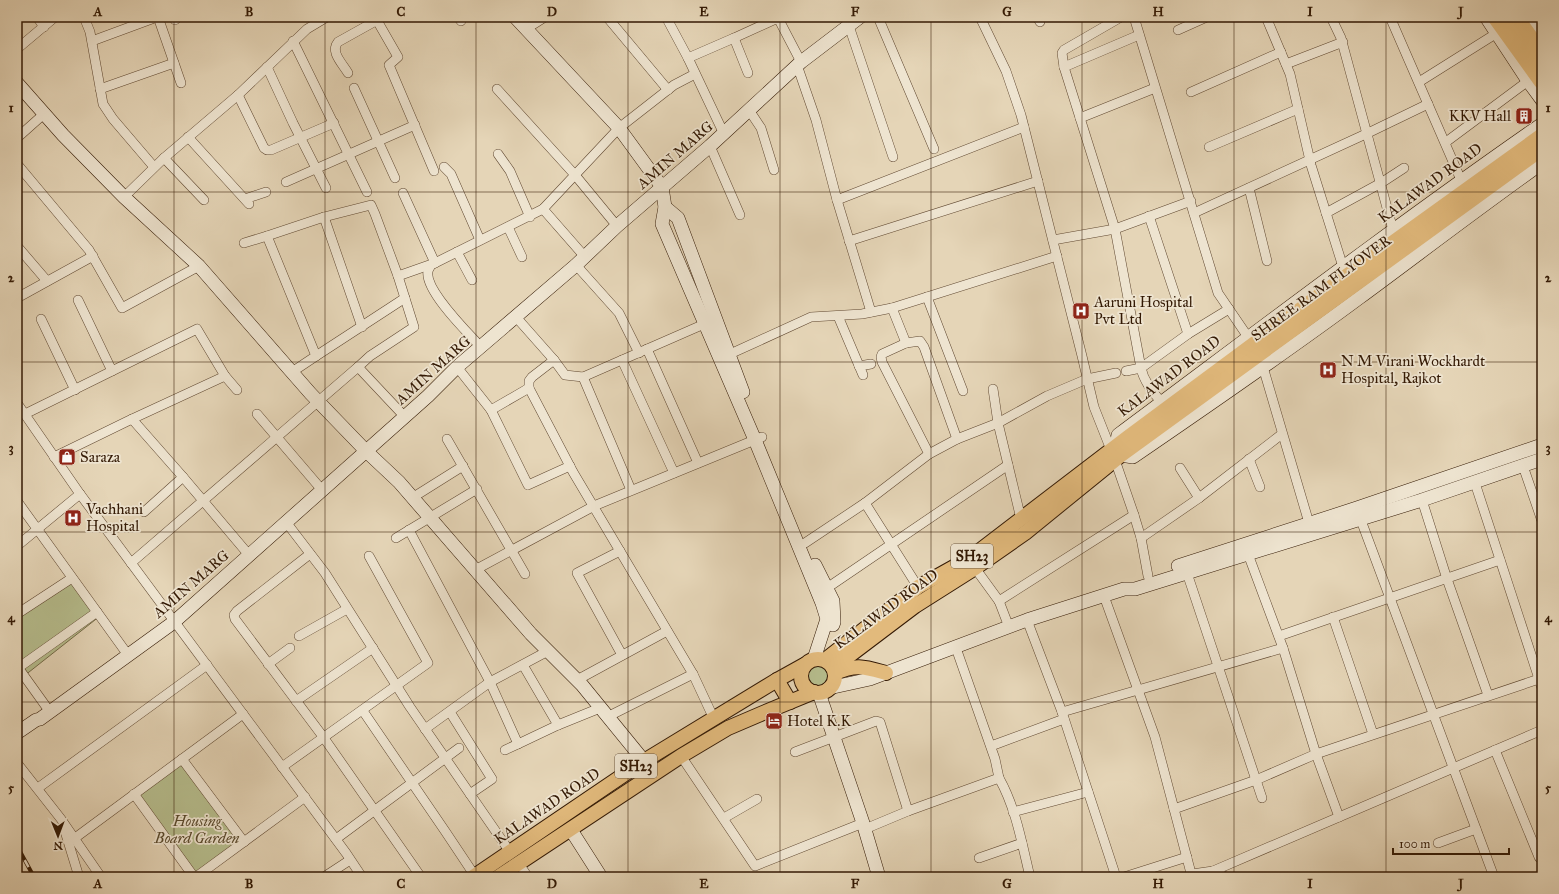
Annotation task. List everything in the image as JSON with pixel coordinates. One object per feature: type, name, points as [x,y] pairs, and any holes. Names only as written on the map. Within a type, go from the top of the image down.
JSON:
[{"type":"highway","points":[[1514,17],[1542,55]]},
{"type":"highway","points":[[1496,25],[1535,81]]},
{"type":"main road","name":"SHREE RAM FLYOVER","points":[[1120,449],[1317,298],[1542,135]]},
{"type":"main road","name":"SHREE RAM FLYOVER","points":[[1120,449],[1542,149]]},
{"type":"main road","name":"KALAWAD ROAD","points":[[822,664],[918,587],[970,558],[1021,519],[1120,449]]},
{"type":"main road","name":"KALAWAD ROAD","points":[[474,876],[644,761],[777,680],[822,664],[975,568],[1025,533],[1120,449]]},
{"type":"main road","points":[[822,664],[833,684],[821,691],[804,686],[801,676],[822,664],[846,668],[862,666],[886,673]]},
{"type":"main road","points":[[777,680],[790,702]]},
{"type":"main road","name":"SH23","points":[[498,877],[681,756],[728,728],[762,713],[821,691]]},
{"type":"street","points":[[37,17],[44,27]]},
{"type":"street","points":[[17,50],[55,17]]},
{"type":"street","points":[[84,17],[92,41],[100,89],[106,111],[154,167]]},
{"type":"street","points":[[92,41],[158,17],[181,83]]},
{"type":"street","points":[[124,197],[164,158],[238,95],[293,41],[325,17]]},
{"type":"street","points":[[515,17],[619,128],[662,187],[665,207],[662,224],[832,601],[834,622],[822,664]]},
{"type":"street","points":[[526,29],[544,17]]},
{"type":"street","points":[[606,17],[668,90]]},
{"type":"street","points":[[666,17],[688,58],[724,134]]},
{"type":"street","points":[[688,58],[779,17],[799,63],[849,241],[872,312]]},
{"type":"street","name":"AMIN MARG","points":[[17,733],[45,715],[174,622],[405,417],[458,367],[581,261],[617,226],[724,134],[799,63],[848,21],[860,17]]},
{"type":"street","points":[[878,17],[934,148]]},
{"type":"street","points":[[980,17],[1006,71],[1024,127],[1094,407],[1120,449],[1134,515],[1141,538],[1148,576]]},
{"type":"street","points":[[1121,17],[1064,50],[1062,53],[1064,67],[1115,229],[1143,376],[1162,403]]},
{"type":"street","points":[[1134,17],[1218,293],[1248,337]]},
{"type":"street","points":[[1178,30],[1207,17]]},
{"type":"street","points":[[1266,17],[1290,74],[1310,159],[1343,267]]},
{"type":"street","points":[[1331,17],[1342,42],[1368,133],[1393,230]]},
{"type":"street","points":[[1390,17],[1462,180]]},
{"type":"street","points":[[1419,82],[1496,25],[1486,17]]},
{"type":"street","points":[[1532,17],[1542,31]]},
{"type":"street","points":[[348,73],[334,51],[335,46],[338,42],[378,18],[398,57],[389,66],[434,172]]},
{"type":"street","points":[[848,21],[893,157]]},
{"type":"street","points":[[1064,67],[1139,34]]},
{"type":"street","points":[[734,38],[748,73]]},
{"type":"street","points":[[293,41],[367,192]]},
{"type":"street","points":[[1286,64],[1342,42]]},
{"type":"street","points":[[1191,92],[1281,52]]},
{"type":"street","points":[[100,89],[174,63]]},
{"type":"street","points":[[267,67],[300,138],[326,188]]},
{"type":"street","points":[[398,276],[435,263],[530,217],[543,209],[619,128],[668,90],[695,74]]},
{"type":"street","points":[[1446,142],[1535,81],[1542,100]]},
{"type":"street","points":[[17,83],[63,135],[124,197],[199,266],[317,401],[399,482],[531,634],[576,680],[644,761]]},
{"type":"street","points":[[354,88],[395,178]]},
{"type":"street","points":[[1080,118],[1155,88]]},
{"type":"street","points":[[496,90],[575,175],[617,226]]},
{"type":"street","points":[[238,95],[264,148],[267,150],[271,150],[334,123]]},
{"type":"street","points":[[1194,213],[1428,104]]},
{"type":"street","points":[[749,110],[763,134],[774,170]]},
{"type":"street","points":[[1209,147],[1298,110]]},
{"type":"street","points":[[17,138],[45,113]]},
{"type":"street","name":"KALAWAD ROAD","points":[[1542,124],[1393,230],[1118,435],[1120,449],[1133,457],[1357,300],[1484,204],[1542,163]]},
{"type":"street","points":[[286,182],[415,125]]},
{"type":"street","points":[[837,200],[1024,127]]},
{"type":"street","points":[[188,137],[247,201],[266,192]]},
{"type":"street","points":[[710,146],[740,215]]},
{"type":"street","points":[[498,154],[510,171],[530,217]]},
{"type":"street","points":[[164,158],[204,200]]},
{"type":"street","points":[[17,164],[93,256],[122,308],[199,266]]},
{"type":"street","points":[[444,167],[451,174],[480,240]]},
{"type":"street","points":[[1326,213],[1404,168]]},
{"type":"street","points":[[849,241],[1038,181]]},
{"type":"street","points":[[1249,188],[1267,261]]},
{"type":"street","points":[[402,193],[435,263]]},
{"type":"street","points":[[1053,240],[1115,229],[1191,201]]},
{"type":"street","points":[[131,563],[370,356],[414,327],[398,276],[376,214],[371,205],[324,217],[244,243]]},
{"type":"street","points":[[665,207],[678,218],[730,354],[758,438],[822,603],[826,619],[822,664]]},
{"type":"street","points":[[543,209],[619,313],[643,351],[698,463]]},
{"type":"street","points":[[1149,216],[1188,334]]},
{"type":"street","points":[[324,217],[362,327]]},
{"type":"street","points":[[508,227],[522,257]]},
{"type":"street","points":[[267,236],[316,356]]},
{"type":"street","points":[[17,246],[47,281]]},
{"type":"street","points":[[457,252],[472,280]]},
{"type":"street","points":[[17,298],[93,256]]},
{"type":"street","points":[[730,354],[811,317],[821,315],[838,316],[892,308],[1057,256]]},
{"type":"street","points":[[435,263],[431,265],[428,271],[428,277],[433,290],[449,313],[480,348]]},
{"type":"street","points":[[927,297],[963,391]]},
{"type":"street","points":[[292,372],[405,298]]},
{"type":"street","points":[[78,300],[112,371]]},
{"type":"street","points":[[892,308],[906,343]]},
{"type":"street","points":[[1126,371],[1141,368],[1188,334],[1229,309]]},
{"type":"street","points":[[838,316],[861,370],[871,364]]},
{"type":"street","points":[[516,317],[554,360],[565,375],[583,377],[702,325]]},
{"type":"street","points":[[41,319],[75,390]]},
{"type":"street","points":[[25,414],[197,329],[225,376],[237,390]]},
{"type":"street","points":[[929,454],[882,362],[882,354],[906,343],[920,341],[924,347],[957,439]]},
{"type":"street","points":[[554,360],[532,377],[529,381],[529,388],[570,466],[693,674],[714,719]]},
{"type":"street","points":[[622,360],[674,473]]},
{"type":"street","points":[[358,367],[405,417]]},
{"type":"street","points":[[458,367],[491,410],[528,485],[570,466]]},
{"type":"street","points":[[1263,367],[1309,523]]},
{"type":"street","points":[[805,544],[865,503],[929,454],[957,439],[998,422],[1047,396],[1087,379],[1116,373]]},
{"type":"street","points":[[54,457],[225,376]]},
{"type":"street","points":[[583,377],[631,490]]},
{"type":"street","points":[[491,410],[529,388]]},
{"type":"street","points":[[992,389],[998,422],[1021,519]]},
{"type":"street","points":[[17,402],[80,494],[336,839],[362,877]]},
{"type":"street","points":[[257,414],[322,490]]},
{"type":"street","points":[[132,419],[249,555]]},
{"type":"street","points":[[1141,538],[1199,498],[1282,434]]},
{"type":"street","points":[[475,570],[594,506],[758,438]]},
{"type":"street","points":[[447,439],[513,550],[525,574]]},
{"type":"street","points":[[1124,589],[1132,582],[1148,576],[1248,554],[1542,445]]},
{"type":"street","points":[[1249,459],[1260,487]]},
{"type":"street","points":[[879,877],[864,826],[834,738],[821,691],[864,681],[956,648],[1027,620],[1124,589],[1135,589],[1185,568],[1309,523],[1422,500],[1542,459]]},
{"type":"street","points":[[827,588],[1008,465]]},
{"type":"street","points":[[412,498],[463,466]]},
{"type":"street","points":[[1523,466],[1542,521]]},
{"type":"street","points":[[1180,468],[1199,498]]},
{"type":"street","points":[[144,512],[183,477]]},
{"type":"street","points":[[1174,809],[1256,780],[1316,754],[1373,734],[1433,715],[1488,695],[1541,682],[1475,483]]},
{"type":"street","points":[[396,538],[477,489]]},
{"type":"street","points":[[17,546],[80,494]]},
{"type":"street","points":[[1422,500],[1447,579],[1488,695]]},
{"type":"street","points":[[17,502],[128,655]]},
{"type":"street","points":[[865,503],[918,587]]},
{"type":"street","points":[[1359,514],[1494,877]]},
{"type":"street","points":[[999,602],[1134,515]]},
{"type":"street","points":[[286,522],[325,573],[425,729],[510,852]]},
{"type":"street","points":[[409,530],[490,682],[518,744]]},
{"type":"street","points":[[620,551],[577,573],[622,655]]},
{"type":"street","points":[[310,554],[237,611],[234,615],[235,619],[324,738],[421,877]]},
{"type":"street","points":[[1248,554],[1279,636],[1316,754],[1339,817]]},
{"type":"street","points":[[282,767],[363,711],[428,663],[369,556]]},
{"type":"street","points":[[1279,636],[1500,560]]},
{"type":"street","points":[[975,568],[999,602],[1009,627]]},
{"type":"street","points":[[1185,568],[1262,798]]},
{"type":"street","points":[[17,614],[72,578]]},
{"type":"street","points":[[1104,596],[1155,737],[1192,875],[1213,871],[1542,730]]},
{"type":"street","points":[[299,636],[347,609]]},
{"type":"street","points":[[17,738],[39,724],[45,715],[18,667],[97,612]]},
{"type":"street","points":[[1333,618],[1373,734]]},
{"type":"street","points":[[1027,620],[1063,716],[1116,877]]},
{"type":"street","points":[[576,680],[667,631]]},
{"type":"street","points":[[268,664],[290,648]]},
{"type":"street","points":[[296,702],[372,648]]},
{"type":"street","points":[[956,648],[995,759],[999,778],[1005,789],[1013,812],[1030,877]]},
{"type":"street","points":[[990,746],[1063,716],[1138,690],[1283,648]]},
{"type":"street","points":[[425,729],[490,682],[548,651]]},
{"type":"street","points":[[38,788],[206,665]]},
{"type":"street","points":[[523,665],[558,725]]},
{"type":"street","points":[[505,750],[558,725],[604,713],[693,674]]},
{"type":"street","points":[[363,711],[474,876]]},
{"type":"street","points":[[450,712],[492,779],[470,794]]},
{"type":"street","points":[[75,838],[242,714]]},
{"type":"street","points":[[795,752],[876,722],[880,722],[908,811]]},
{"type":"street","points":[[336,839],[459,748]]},
{"type":"street","points":[[1495,750],[1541,860]]},
{"type":"street","points":[[681,756],[755,866],[999,778]]},
{"type":"street","points":[[182,759],[244,842]]},
{"type":"street","points":[[17,763],[62,818],[85,855],[101,877]]},
{"type":"street","points":[[1013,812],[1088,792]]},
{"type":"street","points":[[134,794],[195,877],[305,798]]},
{"type":"street","points":[[724,818],[758,799]]},
{"type":"street","points":[[62,818],[79,877]]},
{"type":"street","points":[[570,830],[601,877]]},
{"type":"street","points":[[1438,843],[1476,830]]},
{"type":"street","points":[[979,858],[1022,843]]},
{"type":"street","points":[[1124,877],[1187,857]]},
{"type":"street","points":[[324,877],[350,860]]},
{"type":"street","points":[[519,864],[528,877]]},
{"type":"street","points":[[1213,871],[1226,877]]},
{"type":"green space","points":[[72,578],[100,616],[24,676],[17,666],[17,614]]},
{"type":"green space","points":[[821,665],[827,666],[832,678],[823,685],[815,688],[808,687],[804,684],[802,679],[804,674],[810,669]]},
{"type":"green space","name":"Housing Board Garden","points":[[182,759],[244,842],[196,877],[134,794]]},
{"type":"railway","points":[[17,846],[34,877]]},
{"type":"place","name":"KKV Hall","points":[[1524,116]]},
{"type":"place","name":"Aaruni Hospital Pvt Ltd","points":[[1081,311]]},
{"type":"place","name":"N M Virani Wockhardt Hospital, Rajkot","points":[[1328,370]]},
{"type":"place","name":"Saraza","points":[[67,457]]},
{"type":"place","name":"Vachhani Hospital","points":[[73,518]]},
{"type":"place","name":"Hotel K.K","points":[[774,721]]}]
